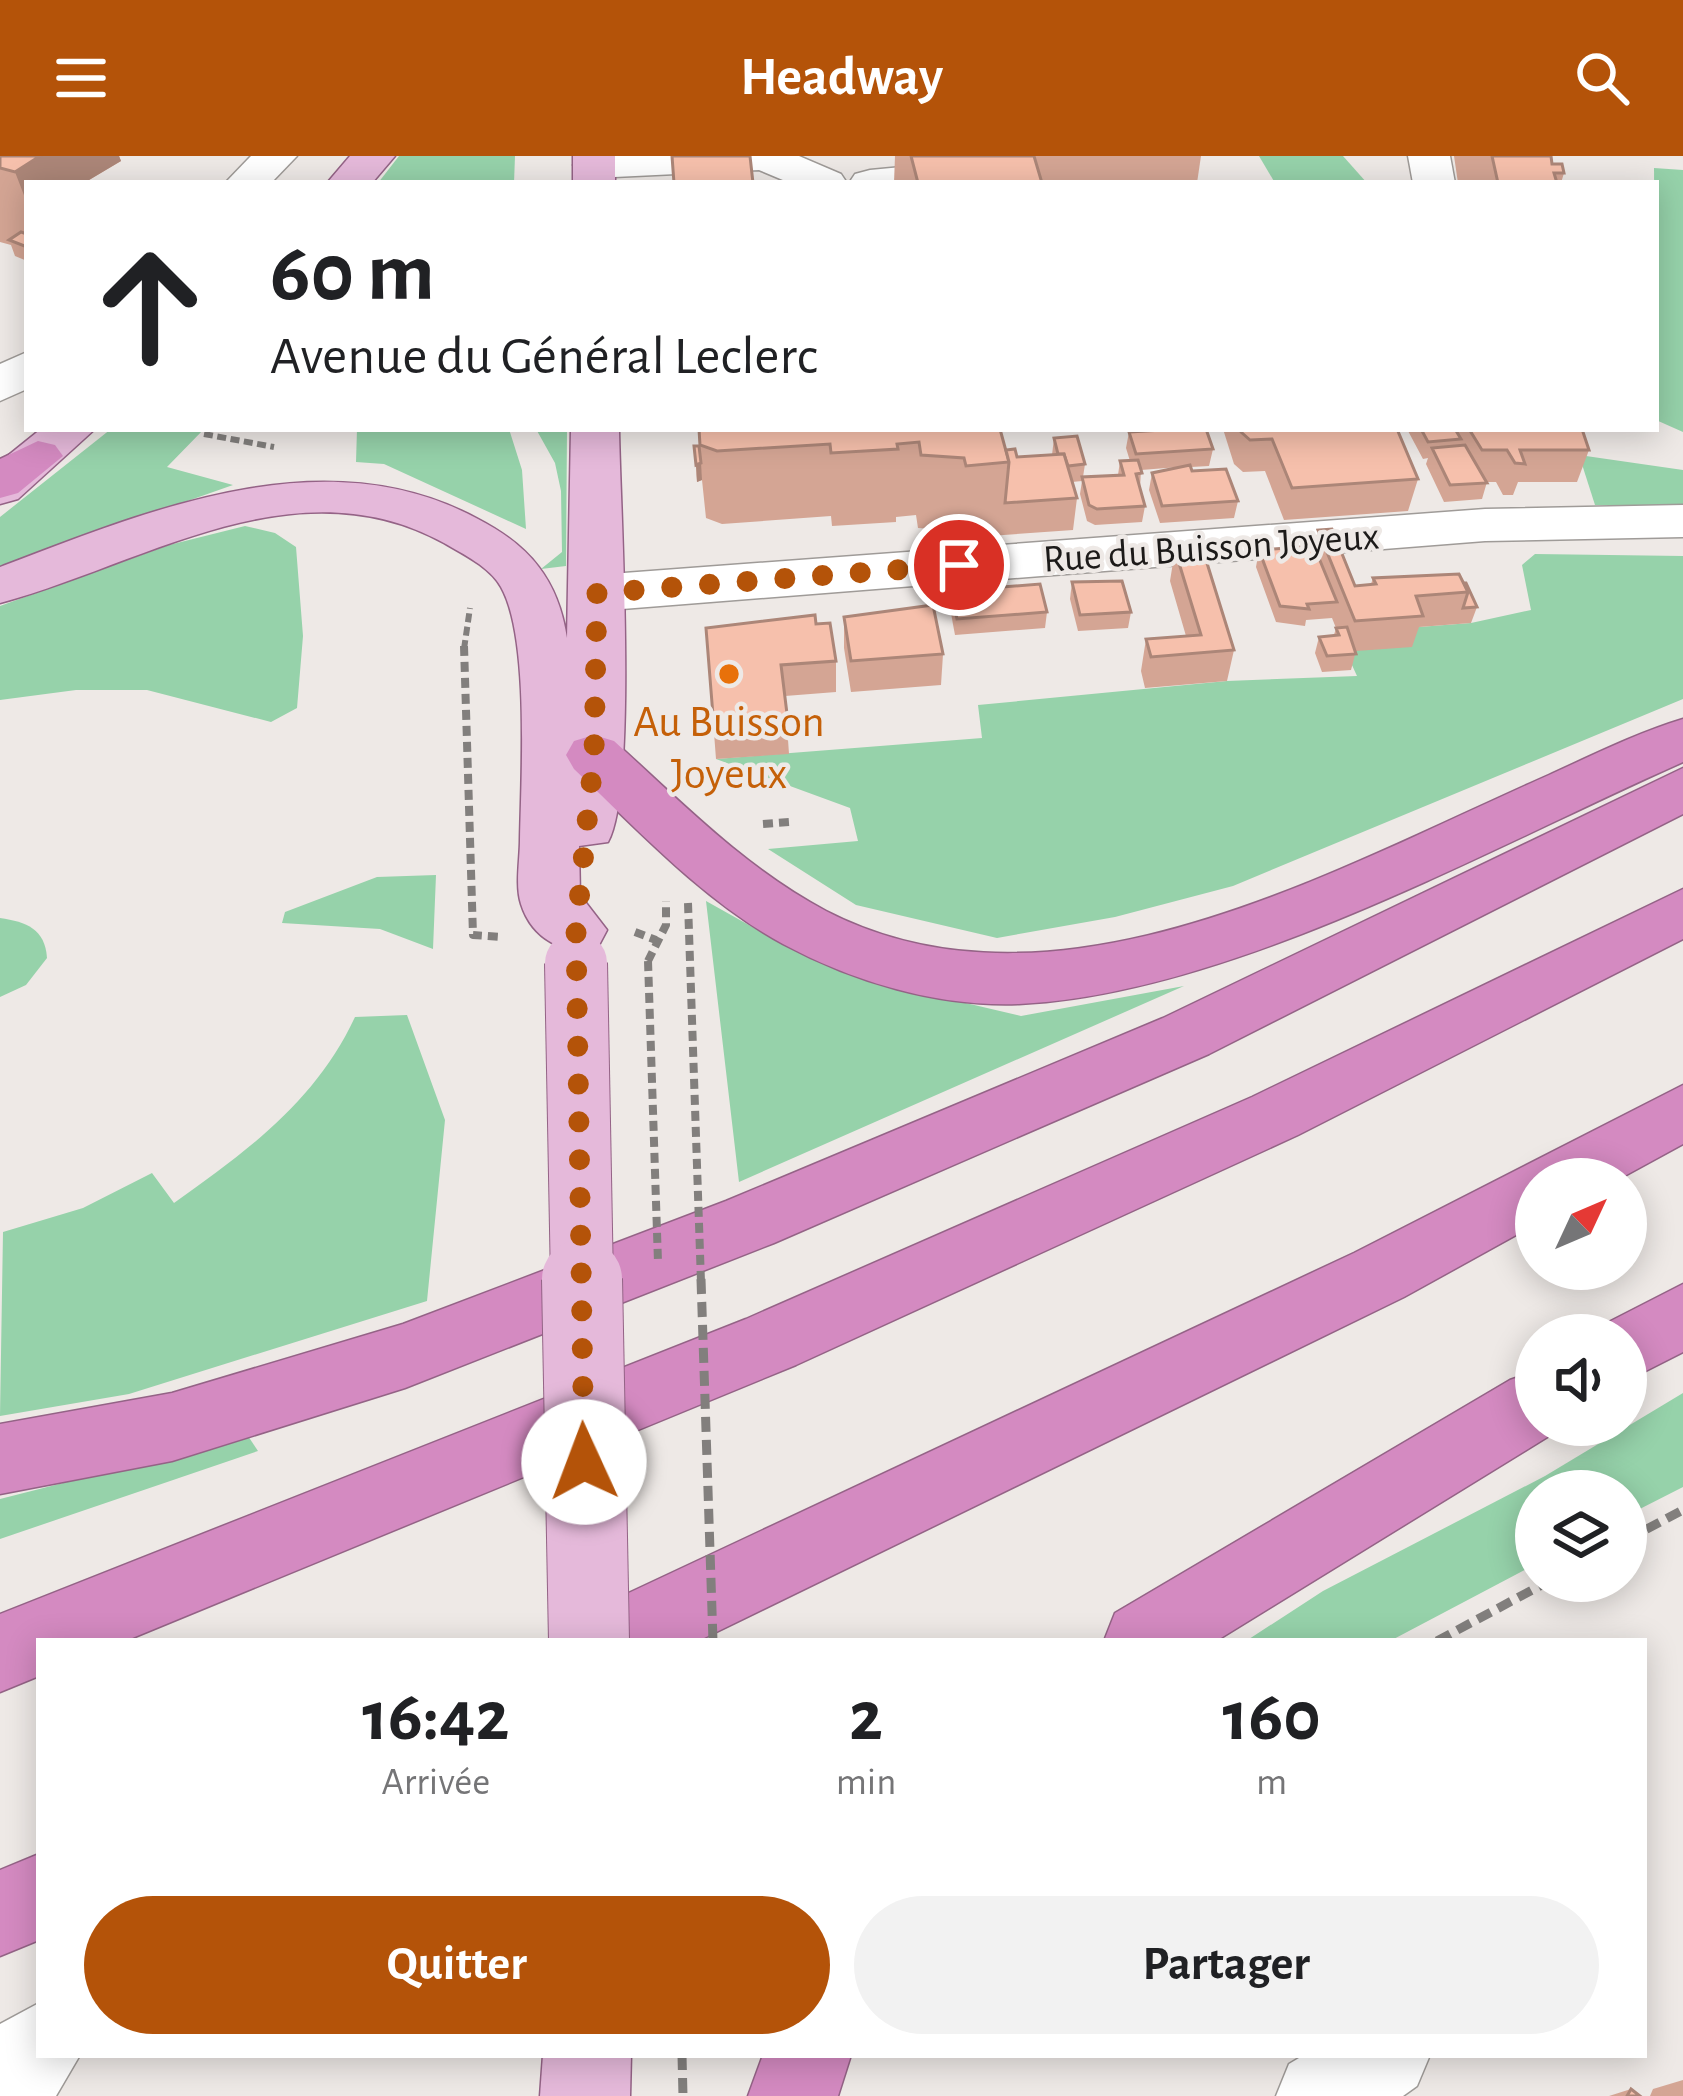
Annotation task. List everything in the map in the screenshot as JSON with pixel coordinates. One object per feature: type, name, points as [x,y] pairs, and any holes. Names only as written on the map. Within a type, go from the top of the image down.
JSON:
[{"type":"highway","points":[[594,754],[667,822],[806,928],[880,961],[941,978],[1018,983],[1072,979],[1156,962],[1260,925],[1683,739]]},
{"type":"highway","points":[[0,1460],[172,1427],[405,1356],[750,1222],[1186,1036],[1683,789]]},
{"type":"highway","points":[[37,1638],[771,1342],[1275,1116],[1683,912]]},
{"type":"highway","points":[[1598,1158],[1683,1112]]},
{"type":"highway","points":[[620,1638],[1379,1275],[1515,1202]]},
{"type":"highway","points":[[1647,1336],[1683,1315]]},
{"type":"highway","points":[[1148,1638],[1515,1417]]},
{"type":"highway","points":[[0,1653],[36,1638]]},
{"type":"highway","points":[[0,1913],[36,1898]]},
{"type":"highway","points":[[793,2096],[806,2058]]},
{"type":"main road","points":[[351,180],[374,156]]},
{"type":"main road","points":[[589,1638],[576,946],[594,754],[596,432]]},
{"type":"main road","points":[[0,586],[150,530],[260,499],[317,495],[361,500],[413,509],[461,526],[519,574],[539,625],[550,902],[576,946]]},
{"type":"street","points":[[249,180],[276,156]]},
{"type":"street","points":[[594,168],[765,157],[819,180]]},
{"type":"street","points":[[902,180],[989,172]]},
{"type":"street","name":"Rue du Buisson Joyeux","points":[[597,593],[1484,525],[1683,521]]},
{"type":"street","points":[[0,2093],[36,2051]]},
{"type":"street","points":[[1322,2096],[1381,2058]]},
{"type":"path","points":[[205,434],[283,448]]},
{"type":"path","points":[[481,597],[464,622],[464,756],[473,935],[510,936]]},
{"type":"path","points":[[688,903],[713,1638]]},
{"type":"path","points":[[648,961],[656,940]]},
{"type":"path","points":[[1647,1529],[1683,1510]]},
{"type":"path","points":[[1443,1638],[1515,1599]]},
{"type":"path","points":[[682,2058],[682,2096]]},
{"type":"green space","points":[[399,156],[515,156],[514,180],[380,180]]},
{"type":"green space","points":[[1259,156],[1343,156],[1364,180],[1273,180]]},
{"type":"green space","points":[[1654,168],[1683,170],[1683,432],[1659,421],[1659,180],[1654,180]]},
{"type":"green space","points":[[107,432],[201,432],[167,467],[233,485],[0,567],[0,517]]},
{"type":"green space","points":[[357,432],[510,432],[522,470],[526,529],[384,464],[356,462]]},
{"type":"green space","points":[[538,432],[567,432],[566,566],[541,569],[562,552],[561,491],[555,463]]},
{"type":"green space","points":[[1579,455],[1683,470],[1683,506],[1595,505]]},
{"type":"green space","points":[[245,526],[275,533],[296,547],[303,636],[297,708],[271,722],[147,690],[76,690],[0,700],[0,606],[169,545]]},
{"type":"green space","points":[[1535,554],[1683,556],[1683,699],[1233,886],[1115,917],[997,938],[856,905],[768,849],[858,841],[850,808],[716,759],[982,738],[978,705],[1227,681],[1357,676],[1346,652],[1406,628],[1471,623],[1531,610],[1522,565]]},
{"type":"green space","points":[[436,875],[433,949],[380,929],[282,923],[285,912],[377,877]]},
{"type":"green space","points":[[706,901],[774,939],[906,989],[1021,1016],[1184,986],[739,1182]]},
{"type":"green space","points":[[0,918],[33,929],[43,940],[47,958],[26,985],[0,997]]},
{"type":"green space","points":[[407,1015],[445,1120],[427,1301],[129,1394],[0,1416],[3,1232],[83,1208],[152,1173],[174,1203],[228,1164],[300,1099],[355,1017]]},
{"type":"green space","points":[[1683,1393],[1683,1487],[1647,1505],[1647,1470],[1555,1470],[1595,1446],[1647,1446],[1647,1415]]},
{"type":"green space","points":[[248,1436],[258,1451],[0,1539],[0,1499]]},
{"type":"green space","points":[[1515,1492],[1515,1575],[1396,1638],[1251,1638],[1323,1591]]},
{"type":"building","points":[[0,156],[40,156],[15,172],[0,168]]},
{"type":"building","points":[[672,156],[750,156],[753,180],[674,180]]},
{"type":"building","points":[[911,156],[1034,156],[1041,180],[917,180]]},
{"type":"building","points":[[1492,156],[1551,156],[1552,164],[1562,164],[1564,173],[1554,173],[1556,180],[1497,180]]},
{"type":"building","points":[[21,232],[24,233],[24,246],[9,240]]},
{"type":"building","points":[[699,432],[1001,432],[1009,462],[966,466],[964,458],[921,455],[919,442],[897,444],[898,449],[831,453],[830,444],[717,451],[700,445]]},
{"type":"building","points":[[1129,432],[1207,432],[1213,449],[1136,454]]},
{"type":"building","points":[[1241,432],[1398,432],[1418,479],[1292,488],[1272,439],[1250,440]]},
{"type":"building","points":[[1423,432],[1457,432],[1461,439],[1428,442]]},
{"type":"building","points":[[1471,432],[1583,432],[1589,450],[1520,450],[1525,464],[1515,463],[1507,450],[1482,450]]},
{"type":"building","points":[[1077,436],[1085,464],[1068,466],[1054,438]]},
{"type":"building","points":[[1465,445],[1487,483],[1450,485],[1432,448]]},
{"type":"building","points":[[694,446],[699,446],[701,463],[696,465]]},
{"type":"building","points":[[1015,449],[1017,457],[1064,454],[1077,498],[1005,503],[1006,450]]},
{"type":"building","points":[[1138,460],[1142,473],[1136,474],[1145,506],[1097,509],[1089,505],[1082,477],[1124,475],[1120,461]]},
{"type":"building","points":[[1190,465],[1192,471],[1226,469],[1238,501],[1162,506],[1152,473]]},
{"type":"building","points":[[1332,529],[1355,586],[1376,584],[1373,578],[1459,574],[1468,592],[1416,596],[1423,616],[1355,621],[1318,530]]},
{"type":"building","points":[[1314,546],[1337,602],[1307,604],[1309,609],[1280,606],[1259,550]]},
{"type":"building","points":[[1202,547],[1234,650],[1151,657],[1146,639],[1201,635],[1175,550]]},
{"type":"building","points":[[1122,581],[1131,612],[1080,615],[1072,582]]},
{"type":"building","points":[[1464,583],[1477,607],[1463,608],[1468,592]]},
{"type":"building","points":[[1040,584],[1047,612],[957,619],[951,591]]},
{"type":"building","points":[[933,605],[943,654],[851,661],[844,617]]},
{"type":"building","points":[[815,615],[816,624],[830,623],[836,661],[781,665],[788,722],[714,728],[706,628]]},
{"type":"building","points":[[1347,627],[1356,654],[1327,656],[1319,637],[1339,635],[1336,628]]},
{"type":"place","name":"Au Buisson Joyeux","points":[[729,674]]},
{"type":"route","points":[[584,1462],[576,930],[594,754],[597,593],[959,565]]}]
